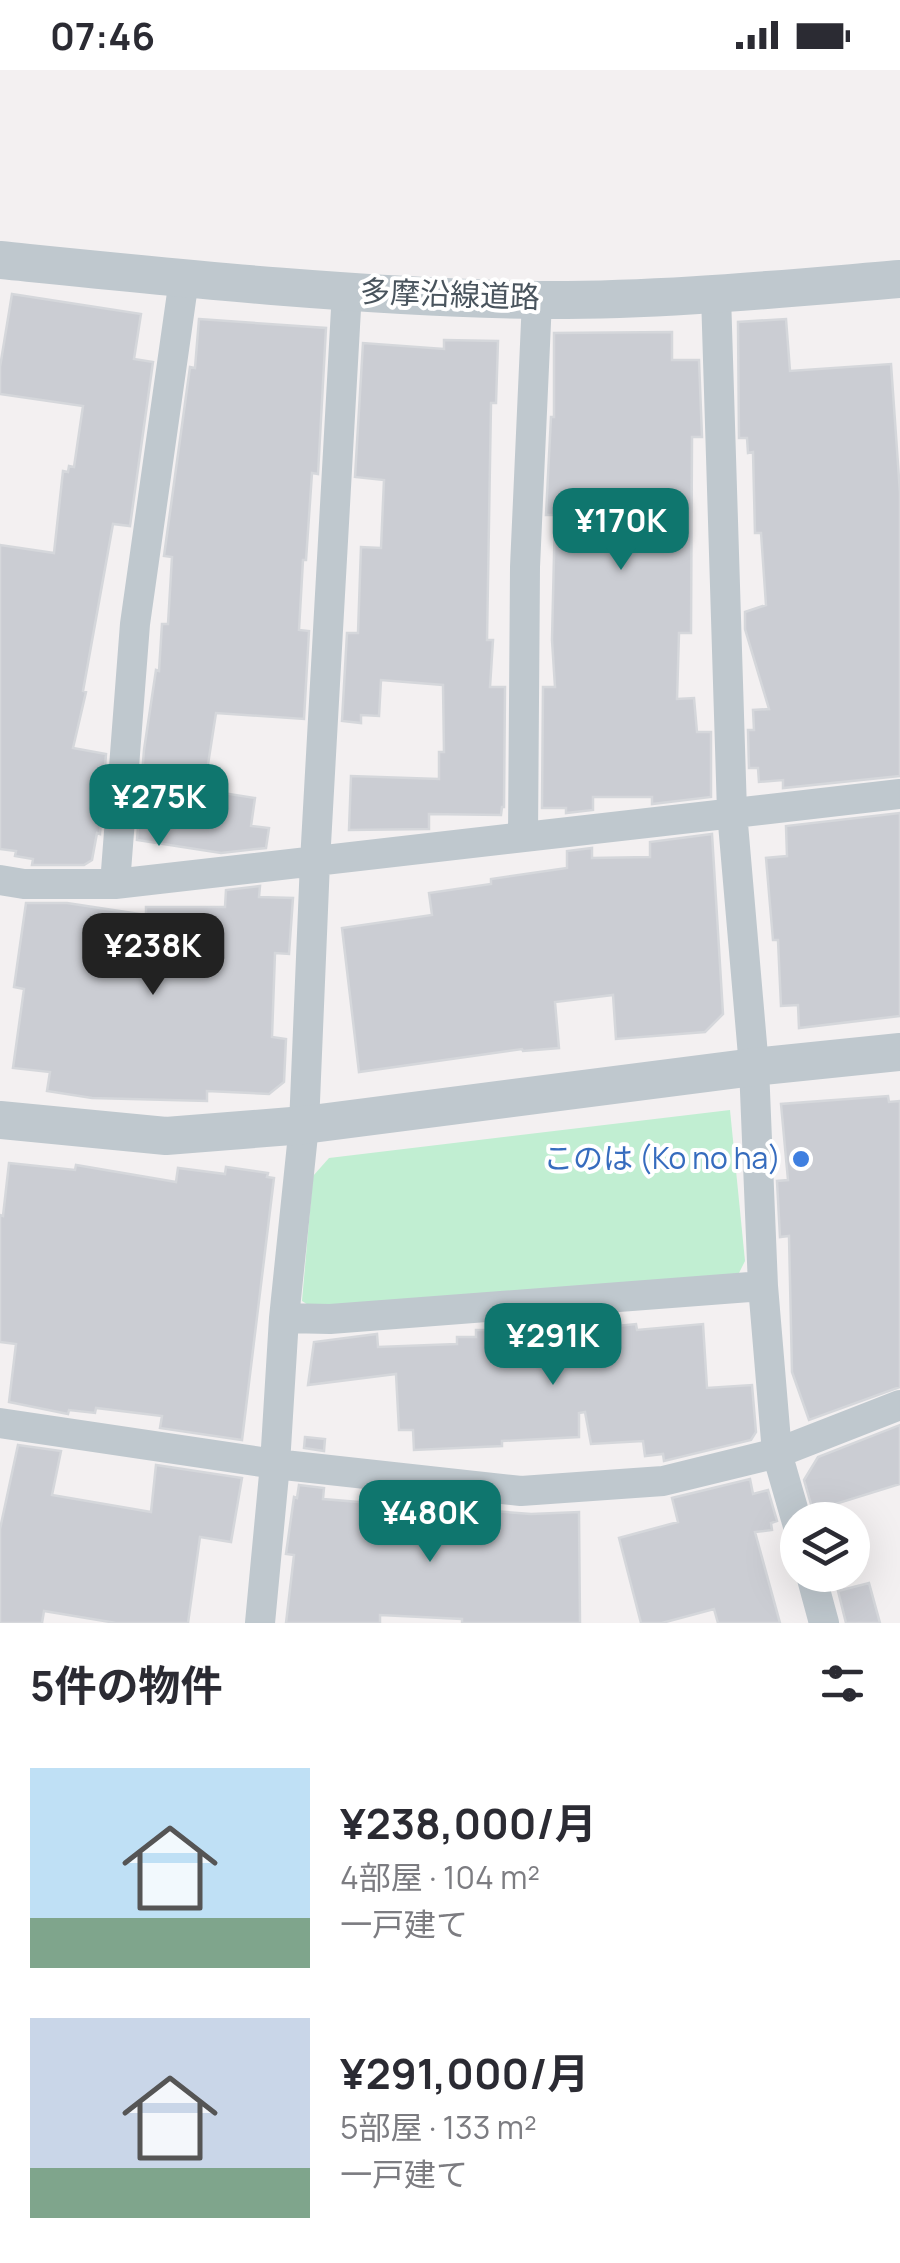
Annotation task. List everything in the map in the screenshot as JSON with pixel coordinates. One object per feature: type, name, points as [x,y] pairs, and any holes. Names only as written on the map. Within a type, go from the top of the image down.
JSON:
[{"type":"street","name":"多摩沿線道路","points":[[0,260],[348,291],[538,300],[716,295],[900,279]]},
{"type":"street","points":[[115,884],[135,624],[184,278]]},
{"type":"street","points":[[260,1623],[304,1125],[314,862],[348,291]]},
{"type":"street","points":[[716,295],[732,812],[754,1067],[763,1286],[778,1453],[791,1502]]},
{"type":"street","points":[[523,837],[526,548],[538,300]]},
{"type":"street","points":[[0,880],[24,884],[115,884],[900,794]]},
{"type":"street","points":[[0,1120],[166,1136],[304,1125],[900,1052]]},
{"type":"street","points":[[284,1318],[330,1319],[763,1286]]},
{"type":"street","points":[[0,1423],[275,1464],[521,1491],[663,1482],[778,1453],[900,1405]]},
{"type":"street","points":[[816,1592],[824,1623]]},
{"type":"green space","points":[[730,1110],[745,1261],[738,1275],[313,1308],[302,1301],[313,1176],[329,1158]]},
{"type":"building","points":[[12,294],[141,314],[134,359],[153,362],[130,526],[113,524],[73,748],[106,754],[100,834],[97,833],[92,860],[84,865],[32,865],[33,859],[0,849],[0,545],[54,553],[63,471],[74,467],[83,406],[0,394],[0,367]]},
{"type":"building","points":[[199,319],[326,328],[318,474],[312,473],[299,630],[309,631],[304,719],[216,713],[204,790],[255,798],[251,826],[269,828],[266,848],[221,853],[137,840],[144,750],[156,670],[159,671],[162,624],[168,624],[172,557],[164,556],[190,367],[195,368]]},
{"type":"building","points":[[786,319],[790,371],[891,364],[900,493],[900,776],[783,788],[783,780],[759,782],[758,768],[749,768],[748,730],[754,730],[753,710],[769,709],[745,629],[745,612],[766,605],[761,533],[755,533],[753,452],[748,453],[747,438],[739,438],[738,322]]},
{"type":"building","points":[[672,332],[672,360],[699,360],[702,437],[692,437],[691,633],[679,633],[677,699],[694,698],[697,732],[711,732],[711,797],[652,804],[652,797],[593,797],[593,810],[566,813],[566,808],[542,808],[543,687],[555,687],[555,515],[546,515],[554,417],[554,333]]},
{"type":"building","points":[[444,340],[498,341],[496,403],[491,403],[487,640],[493,640],[490,687],[505,687],[504,807],[501,815],[429,814],[429,829],[349,830],[351,776],[439,779],[439,752],[444,752],[443,685],[381,680],[379,716],[361,715],[361,723],[342,721],[347,633],[358,633],[361,547],[381,548],[384,480],[355,477],[363,343],[444,349]]},
{"type":"building","points":[[900,813],[900,1016],[799,1028],[798,1005],[781,1006],[778,940],[773,940],[766,858],[787,856],[786,826]]},
{"type":"building","points":[[712,834],[723,1014],[705,1032],[616,1039],[613,995],[555,1002],[559,1048],[522,1049],[359,1072],[342,928],[432,915],[429,893],[567,868],[567,851],[592,848],[592,858],[650,857],[650,842]]},
{"type":"building","points":[[260,886],[259,897],[293,898],[289,954],[275,953],[272,1037],[286,1039],[284,1082],[269,1094],[207,1091],[207,1101],[92,1098],[47,1091],[50,1072],[13,1068],[24,989],[14,987],[26,903],[67,903],[146,915],[146,907],[225,907],[226,890]]},
{"type":"building","points":[[888,1096],[889,1102],[900,1101],[900,1387],[809,1420],[792,1372],[789,1236],[780,1237],[777,1181],[788,1180],[781,1104]]},
{"type":"building","points":[[9,1163],[75,1170],[76,1165],[176,1182],[178,1168],[225,1174],[226,1167],[268,1173],[267,1177],[274,1178],[242,1440],[160,1428],[162,1416],[96,1408],[95,1413],[69,1410],[68,1414],[9,1402],[16,1344],[0,1342],[0,1215],[3,1216]]},
{"type":"building","points":[[585,1324],[585,1329],[636,1324],[637,1330],[703,1324],[707,1388],[752,1385],[756,1432],[751,1440],[664,1461],[663,1454],[645,1456],[643,1441],[591,1444],[585,1412],[579,1413],[579,1437],[414,1450],[413,1430],[399,1430],[396,1374],[308,1385],[314,1342],[377,1334],[378,1347],[457,1344],[457,1337],[476,1337],[476,1330],[544,1330]]},
{"type":"building","points":[[900,1425],[900,1484],[842,1502],[810,1502],[804,1480],[818,1457]]},
{"type":"building","points":[[305,1437],[325,1439],[324,1451],[304,1448]]},
{"type":"building","points":[[18,1445],[61,1451],[52,1495],[151,1512],[156,1465],[242,1478],[231,1542],[200,1537],[188,1623],[116,1623],[44,1611],[42,1623],[0,1623],[0,1529]]},
{"type":"building","points":[[750,1479],[753,1494],[768,1490],[777,1521],[771,1523],[772,1530],[755,1532],[780,1623],[718,1623],[714,1609],[662,1623],[641,1623],[619,1538],[678,1522],[672,1498]]},
{"type":"building","points":[[299,1485],[324,1488],[323,1499],[383,1504],[387,1506],[386,1514],[466,1518],[467,1509],[531,1514],[579,1512],[580,1623],[462,1623],[462,1619],[380,1615],[380,1623],[286,1623],[294,1555],[286,1554]]},
{"type":"building","points":[[870,1587],[880,1623],[846,1623],[838,1592],[870,1592]]},
{"type":"place","name":"このは (Ko no ha)","points":[[801,1159]]}]
